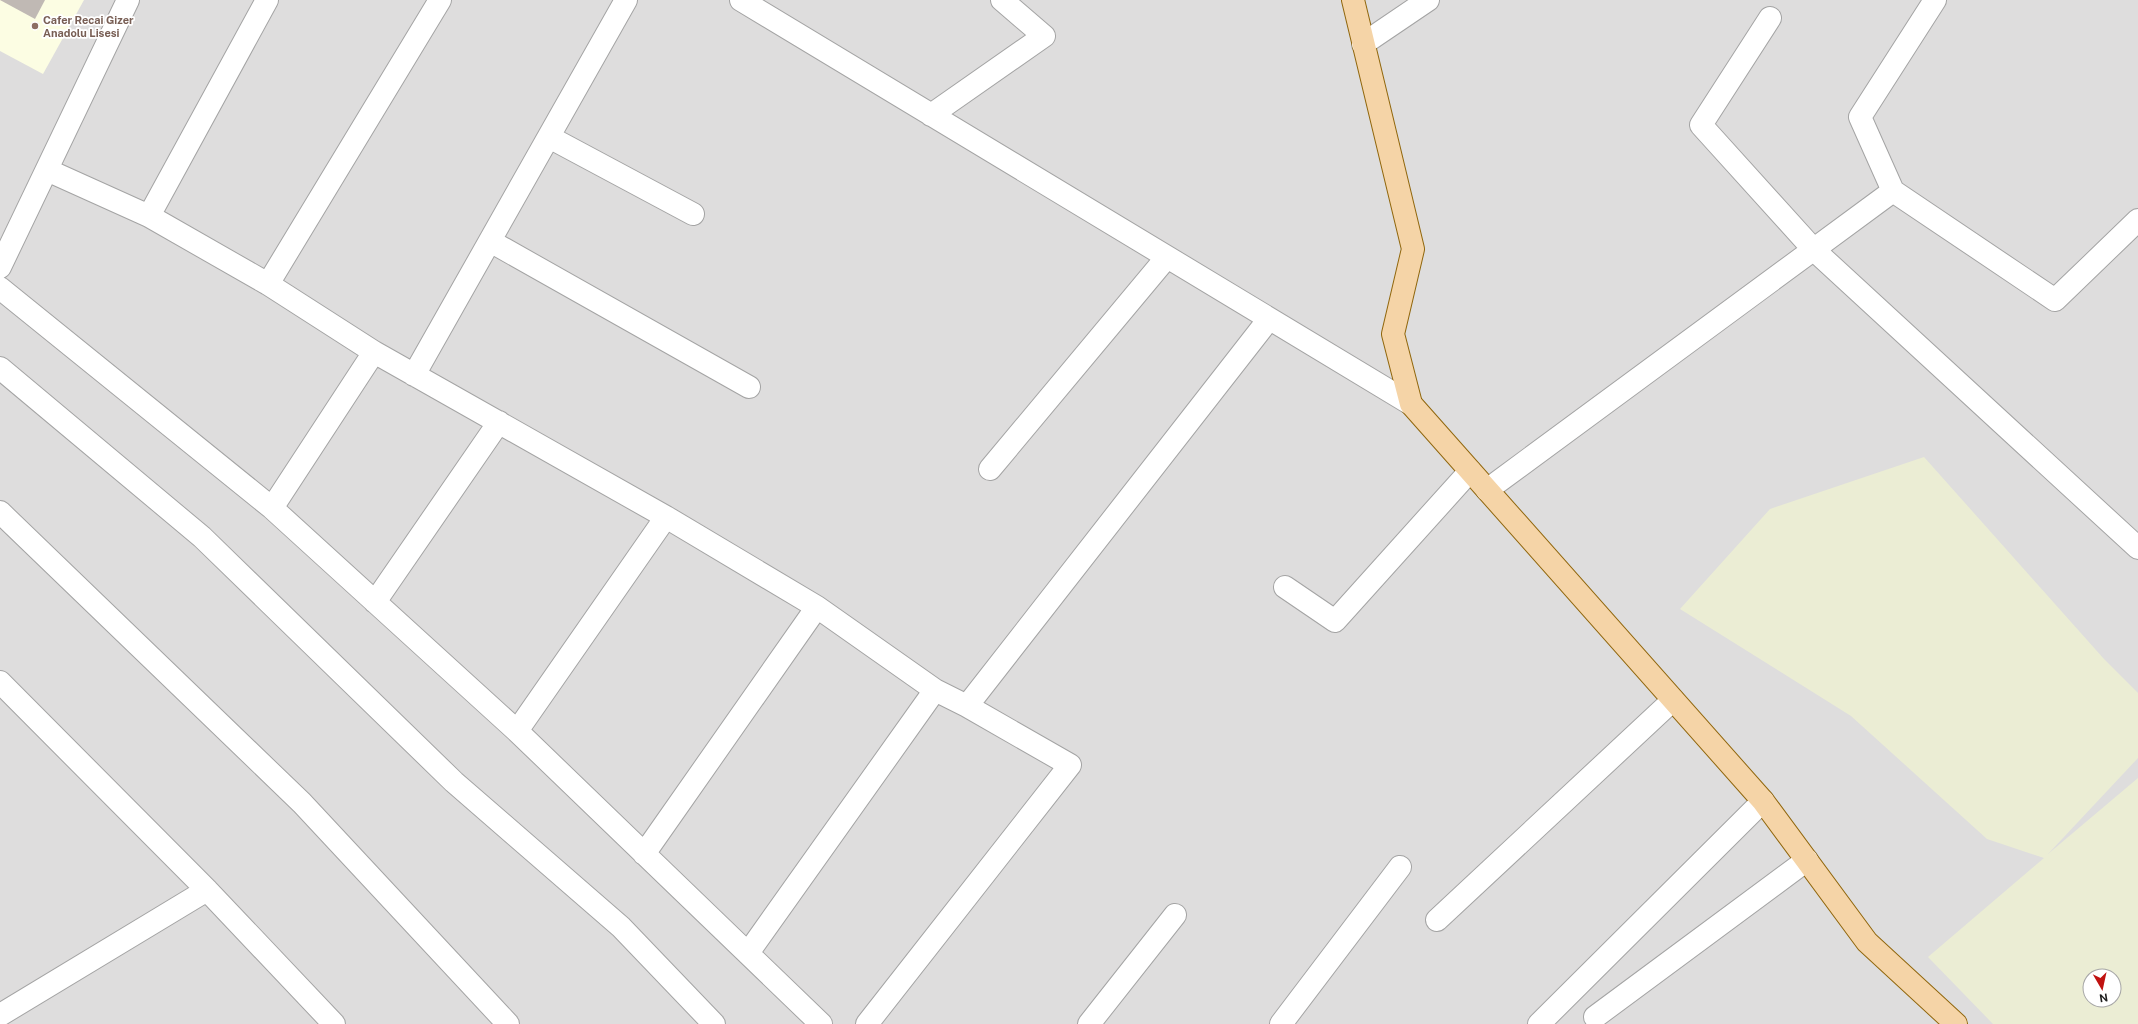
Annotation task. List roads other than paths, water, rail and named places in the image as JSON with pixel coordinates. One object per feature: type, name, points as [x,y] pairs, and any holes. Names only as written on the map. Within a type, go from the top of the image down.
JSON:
[{"type":"main road","points":[[1353,0],[1413,249],[1393,334],[1411,404],[1763,801],[1867,942],[1956,1024]]},
{"type":"street","points":[[0,267],[128,0]]},
{"type":"street","points":[[148,216],[267,0]]},
{"type":"street","points":[[268,284],[440,0]]},
{"type":"street","points":[[414,375],[626,0]]},
{"type":"street","points":[[741,0],[1411,404]]},
{"type":"street","points":[[931,115],[1044,36],[1002,0]]},
{"type":"street","points":[[1363,44],[1428,0]]},
{"type":"street","points":[[1935,0],[1860,116],[1893,191],[2055,300],[2138,220]]},
{"type":"street","points":[[1770,18],[1701,125],[1814,250],[2138,548]]},
{"type":"street","points":[[549,137],[692,214]]},
{"type":"street","points":[[47,170],[148,216],[268,284],[374,352],[666,517],[817,607],[935,690],[967,706],[1070,765],[867,1024]]},
{"type":"street","points":[[1487,490],[1893,191]]},
{"type":"street","points":[[490,241],[749,387]]},
{"type":"street","points":[[990,469],[1167,257]]},
{"type":"street","points":[[0,288],[272,508],[517,731],[821,1024]]},
{"type":"street","points":[[967,706],[1269,319]]},
{"type":"street","points":[[272,508],[374,352]]},
{"type":"street","points":[[0,368],[202,537],[454,782],[621,927],[714,1024]]},
{"type":"street","points":[[375,602],[499,422]]},
{"type":"street","points":[[1286,587],[1335,621],[1470,471]]},
{"type":"street","points":[[0,512],[302,803],[508,1024]]},
{"type":"street","points":[[517,731],[666,517]]},
{"type":"street","points":[[644,854],[817,607]]},
{"type":"street","points":[[0,682],[207,890],[334,1024]]},
{"type":"street","points":[[748,953],[935,690]]},
{"type":"street","points":[[1437,920],[1673,700]]},
{"type":"street","points":[[1539,1024],[1763,801]]},
{"type":"street","points":[[1595,1017],[1807,860]]},
{"type":"street","points":[[1281,1024],[1400,867]]},
{"type":"street","points":[[0,1016],[207,890]]},
{"type":"street","points":[[1089,1024],[1175,915]]},
{"type":"place","name":"Cafer Recai Gizer Anadolu Lisesi","points":[[35,26]]}]
